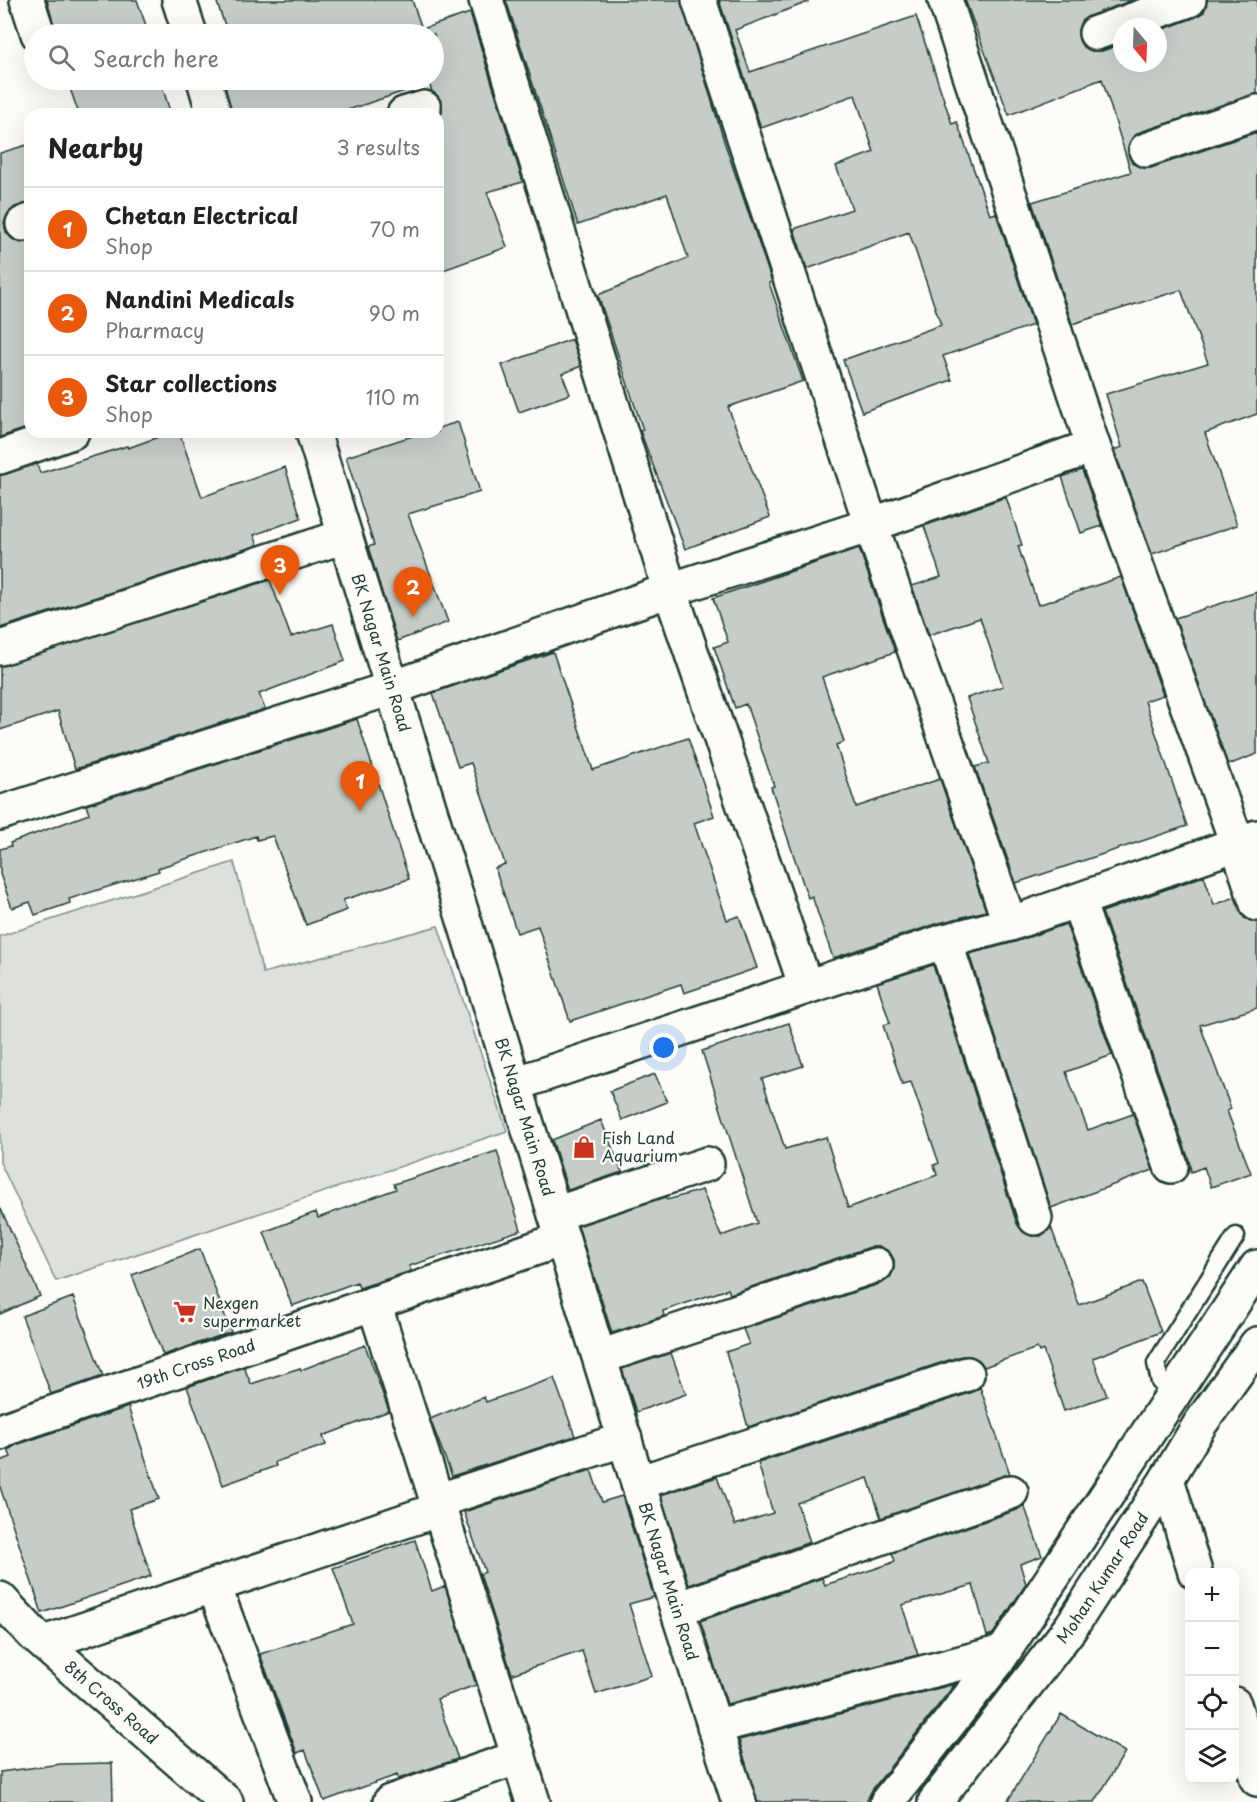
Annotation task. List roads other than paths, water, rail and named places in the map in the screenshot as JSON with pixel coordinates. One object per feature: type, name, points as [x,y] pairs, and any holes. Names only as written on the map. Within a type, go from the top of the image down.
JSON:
[{"type":"street","points":[[27,0],[35,24]]},
{"type":"street","points":[[179,0],[187,24]]},
{"type":"street","points":[[486,0],[670,590],[806,987]]},
{"type":"street","points":[[699,0],[871,525],[1010,924]]},
{"type":"street","points":[[945,0],[1093,446],[1247,840],[1257,904]]},
{"type":"street","points":[[1096,33],[1189,0]]},
{"type":"street","points":[[207,90],[212,108]]},
{"type":"street","points":[[1146,150],[1257,112]]},
{"type":"street","points":[[0,457],[55,438]]},
{"type":"street","name":"BK Nagar Main Road","points":[[315,438],[739,1802]]},
{"type":"street","points":[[0,813],[392,688],[670,590],[871,525],[1093,446]]},
{"type":"street","points":[[0,648],[345,536]]},
{"type":"street","points":[[515,1084],[945,941],[1010,924],[1247,840]]},
{"type":"street","points":[[1078,901],[1171,1166]]},
{"type":"street","points":[[945,941],[1035,1218]]},
{"type":"street","name":"19th Cross Road","points":[[0,1432],[374,1303],[707,1164]]},
{"type":"street","points":[[600,1357],[876,1265]]},
{"type":"street","points":[[887,1802],[1003,1652],[1257,1267]]},
{"type":"street","points":[[374,1303],[533,1802]]},
{"type":"street","name":"Mohan Kumar Road","points":[[935,1802],[1071,1627],[1200,1424],[1257,1344]]},
{"type":"street","points":[[638,1483],[967,1374]]},
{"type":"street","points":[[0,1637],[39,1639],[214,1586],[625,1439]]},
{"type":"street","points":[[1167,1479],[1194,1568]]},
{"type":"street","points":[[678,1610],[1011,1492]]},
{"type":"street","points":[[214,1586],[295,1802]]},
{"type":"street","name":"8th Cross Road","points":[[0,1599],[39,1639],[226,1802]]},
{"type":"street","points":[[714,1727],[1003,1652]]},
{"type":"street","points":[[1239,1720],[1257,1779]]},
{"type":"street","points":[[390,1802],[519,1757]]},
{"type":"lane","points":[[1173,1394],[1160,1382],[1156,1363],[1236,1236]]},
{"type":"place","name":"Star collections","points":[[280,595]]},
{"type":"place","name":"Nandini Medicals","points":[[413,617]]},
{"type":"place","name":"Chetan Electrical","points":[[360,811]]},
{"type":"place","name":"Fish Land Aquarium","points":[[584,1147]]},
{"type":"place","name":"Nexgen supermarket","points":[[185,1312]]}]
